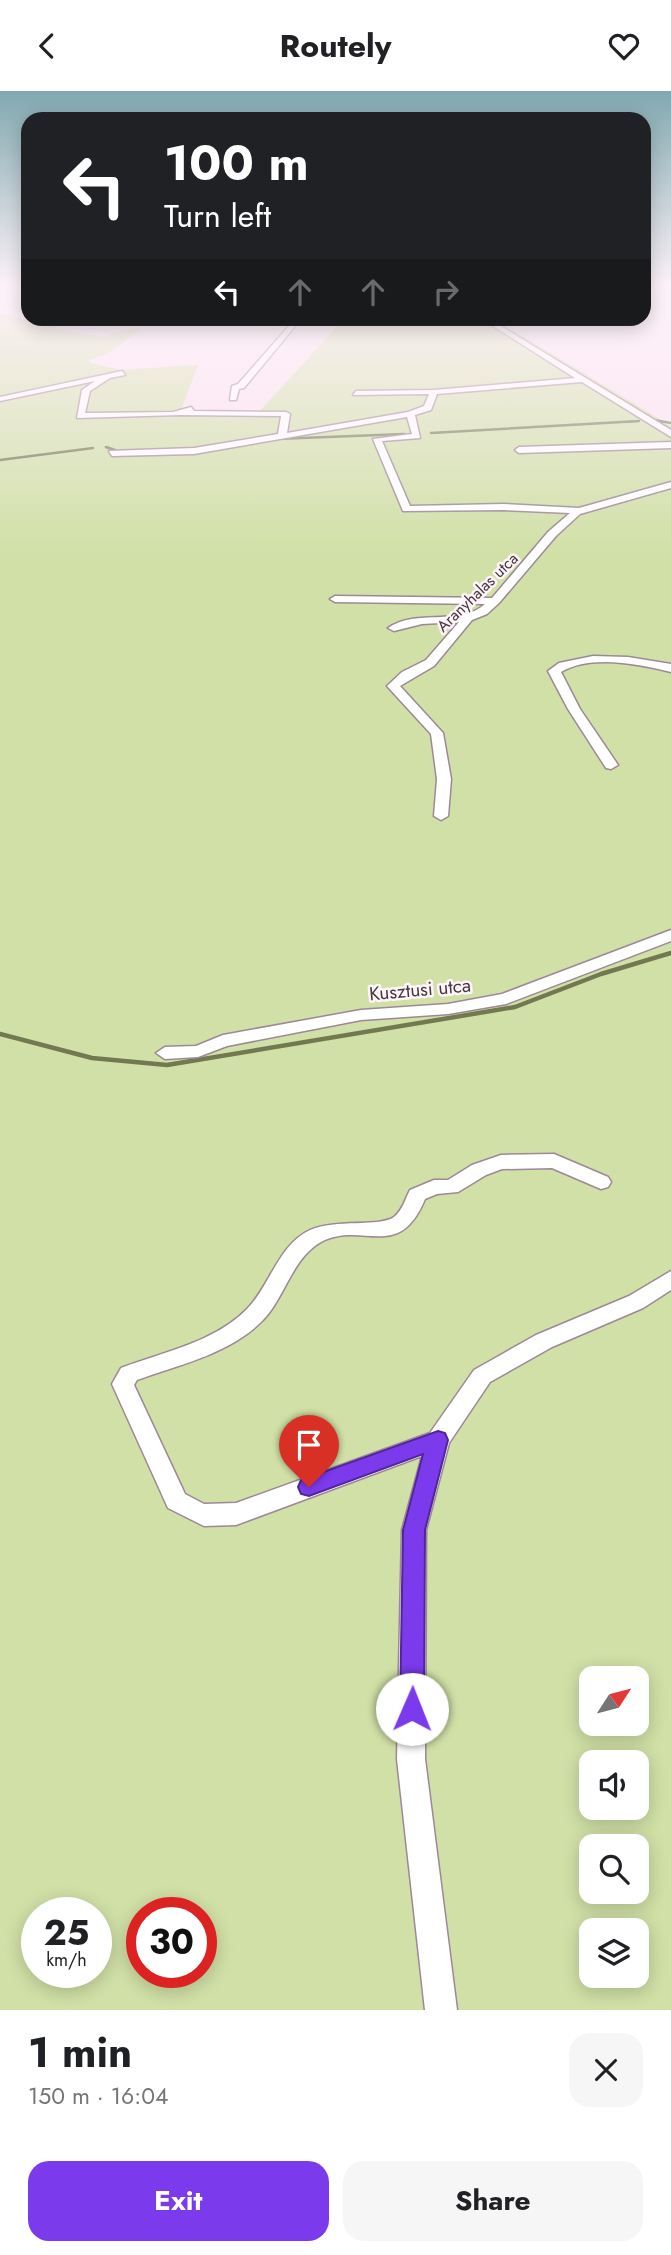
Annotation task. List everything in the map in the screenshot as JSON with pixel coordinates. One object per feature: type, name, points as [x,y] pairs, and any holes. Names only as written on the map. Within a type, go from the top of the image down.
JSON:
[{"type":"street","points":[[0,399],[107,377]]},
{"type":"street","points":[[107,377],[86,390],[80,417],[187,411],[286,414],[282,435]]},
{"type":"street","points":[[233,398],[235,388],[241,386],[247,377]]},
{"type":"street","points":[[577,377],[671,435]]},
{"type":"street","points":[[356,393],[434,392],[583,380]]},
{"type":"street","points":[[112,453],[194,451],[410,415],[428,408],[434,392]]},
{"type":"street","name":"Aranyhalas utca","points":[[410,415],[417,436],[377,439],[405,506],[503,507],[578,512],[665,487]]},
{"type":"street","points":[[519,450],[671,445]]},
{"type":"street","points":[[665,487],[671,496]]},
{"type":"street","name":"Aranyhalas utca","points":[[441,816],[444,779],[437,733],[393,686],[406,675],[430,663],[468,618],[483,612],[495,601],[552,534],[578,512]]},
{"type":"street","points":[[335,599],[495,601]]},
{"type":"street","points":[[394,628],[422,621],[468,618]]},
{"type":"street","points":[[611,765],[574,709],[554,671],[567,664],[600,660],[634,661],[671,668]]},
{"type":"street","name":"Kusztusi utca","points":[[165,1053],[198,1051],[223,1041],[348,1017],[448,1009],[506,999],[671,936]]},
{"type":"street","points":[[438,1440],[236,1514],[211,1518],[191,1512],[176,1501],[123,1384],[129,1374],[236,1332],[256,1314],[302,1245],[315,1236],[335,1228],[389,1229],[405,1220],[412,1212],[417,1195],[434,1187],[451,1187],[479,1170],[501,1162],[554,1161],[601,1182]]},
{"type":"street","points":[[442,2010],[411,1759],[414,1530],[438,1440],[482,1376],[544,1341],[636,1302],[671,1279]]},
{"type":"green space","points":[[0,377],[194,377],[181,410],[258,413],[291,377],[590,377],[671,426],[671,2010],[0,2010]]},
{"type":"waterway","points":[[664,422],[654,420],[671,423]]},
{"type":"waterway","points":[[431,433],[639,421],[625,422]]},
{"type":"waterway","points":[[276,439],[404,434]]},
{"type":"waterway","points":[[106,447],[118,451]]},
{"type":"waterway","points":[[0,460],[93,448]]},
{"type":"waterway","points":[[0,1034],[92,1058],[167,1065],[515,1007],[601,974],[671,953]]},
{"type":"route","points":[[309,1487],[438,1440],[414,1530],[412,1709]]}]
